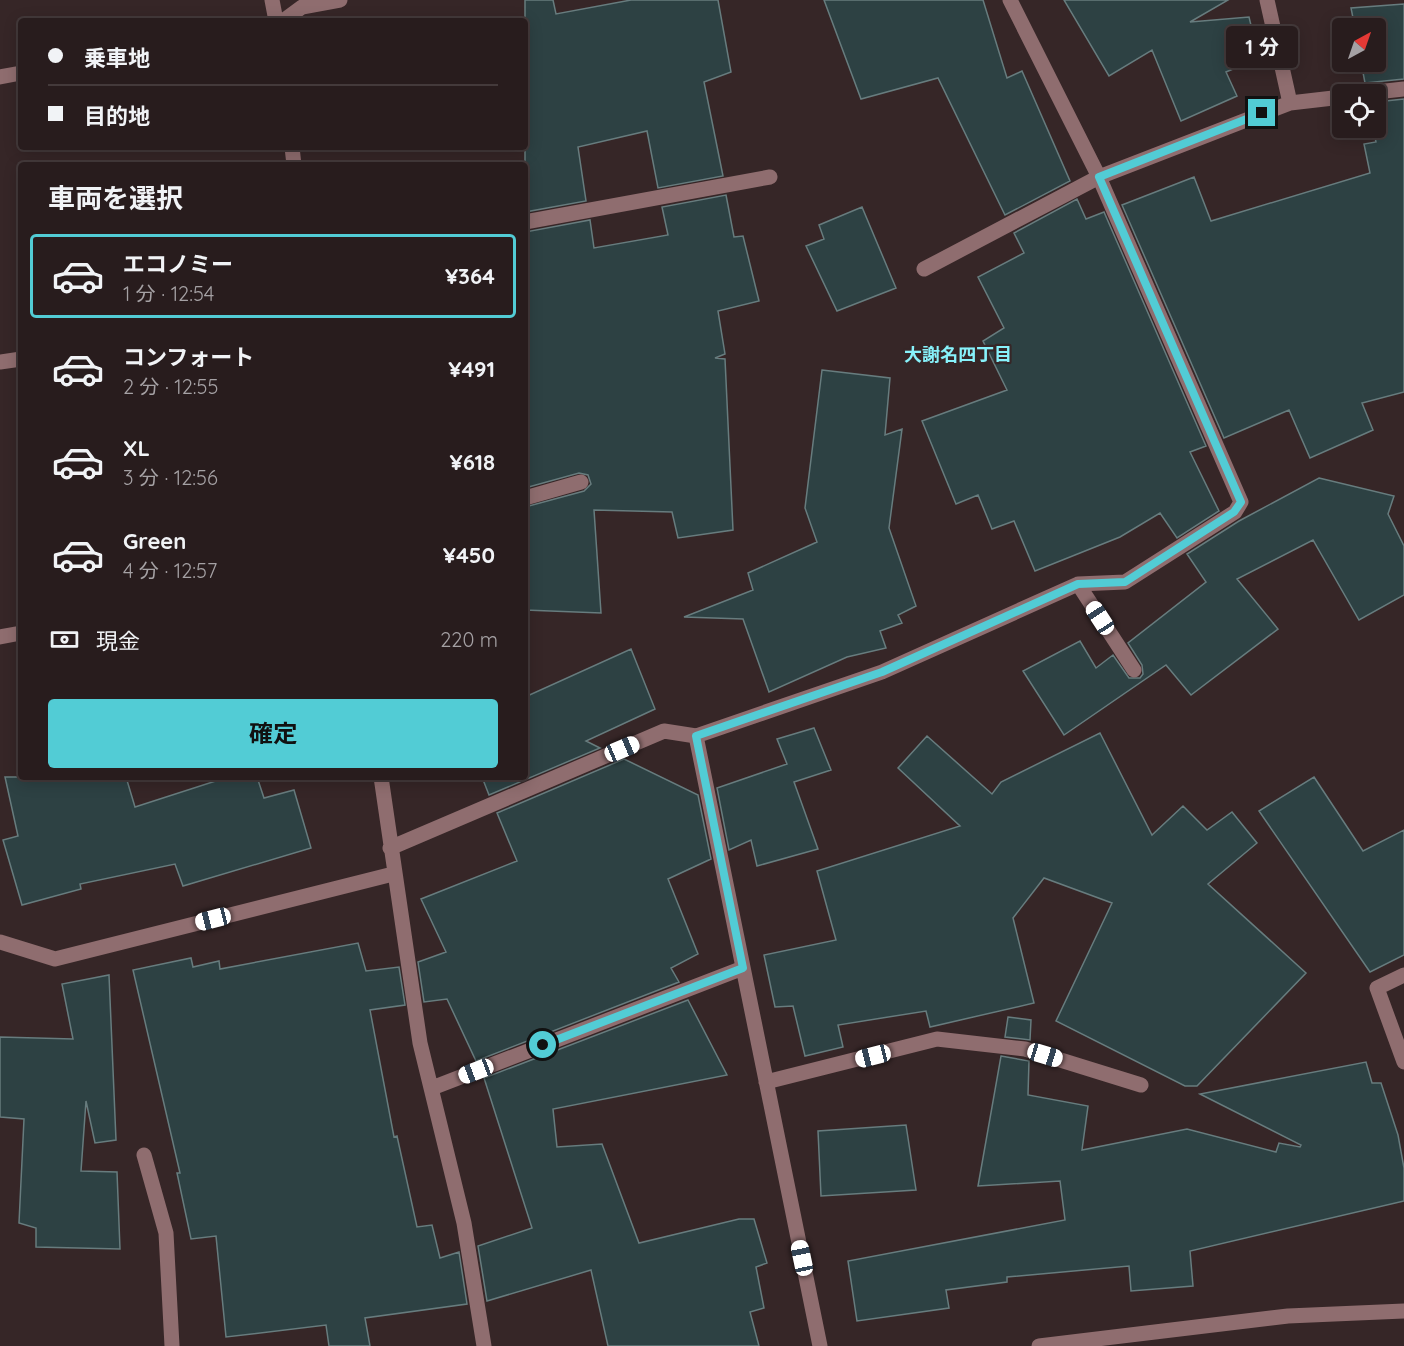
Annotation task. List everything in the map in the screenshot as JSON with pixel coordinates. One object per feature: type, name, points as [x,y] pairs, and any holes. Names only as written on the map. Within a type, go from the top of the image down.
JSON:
[{"type":"street","points":[[272,0],[275,18]]},
{"type":"street","points":[[288,18],[302,7],[340,0]]},
{"type":"street","points":[[390,848],[664,732],[696,736],[882,672],[1078,584],[1125,582],[1234,512],[1241,502],[1099,177],[1010,0]]},
{"type":"street","points":[[1267,0],[1290,103]]},
{"type":"street","points":[[0,77],[18,74]]},
{"type":"street","points":[[1386,90],[1404,88]]},
{"type":"street","points":[[924,269],[1099,177],[1290,103],[1332,98]]},
{"type":"street","points":[[528,221],[770,177]]},
{"type":"street","points":[[0,362],[18,359]]},
{"type":"street","points":[[528,497],[581,483]]},
{"type":"street","points":[[1078,584],[1134,670]]},
{"type":"street","points":[[0,637],[18,634]]},
{"type":"street","points":[[696,736],[820,1346]]},
{"type":"street","points":[[381,780],[393,874],[420,1043],[464,1223],[484,1346]]},
{"type":"street","points":[[0,942],[55,959],[393,874]]},
{"type":"street","points":[[432,1088],[743,968]]},
{"type":"street","points":[[1404,975],[1377,988],[1404,1062]]},
{"type":"street","points":[[766,1082],[937,1040],[1025,1049],[1141,1085]]},
{"type":"street","points":[[144,1155],[166,1233],[172,1346]]},
{"type":"street","points":[[1039,1346],[1287,1316],[1404,1311]]},
{"type":"building","points":[[525,0],[553,0],[556,14],[631,0],[718,0],[731,72],[704,82],[723,176],[658,188],[647,131],[578,147],[586,201],[528,211],[528,162],[525,162],[525,150],[528,150],[528,18],[525,18]]},
{"type":"building","points":[[824,0],[983,0],[1007,78],[1022,71],[1070,181],[1005,215],[938,78],[861,99]]},
{"type":"building","points":[[1064,0],[1228,0],[1190,22],[1249,17],[1259,58],[1226,72],[1237,96],[1181,121],[1152,50],[1109,76]]},
{"type":"building","points":[[1404,4],[1404,79],[1365,83],[1363,72],[1386,72],[1386,18],[1353,18],[1351,8]]},
{"type":"building","points":[[1404,99],[1404,392],[1362,403],[1373,430],[1310,458],[1289,410],[1224,438],[1122,205],[1194,177],[1211,221],[1370,173],[1364,144],[1376,142],[1375,138],[1386,138],[1386,101]]},
{"type":"building","points":[[726,195],[734,237],[743,236],[759,301],[718,311],[725,354],[715,358],[725,359],[733,530],[678,538],[672,512],[594,510],[601,613],[528,610],[528,506],[584,491],[591,484],[588,475],[579,473],[528,487],[528,231],[590,220],[594,248],[668,235],[662,207]]},
{"type":"building","points":[[1077,199],[1086,219],[1104,212],[1206,446],[1190,452],[1219,511],[1177,538],[1160,513],[1120,537],[1035,571],[1014,521],[992,529],[978,495],[956,504],[922,421],[1007,390],[983,341],[1004,328],[978,277],[1024,253],[1014,233]]},
{"type":"building","points":[[862,207],[896,288],[837,311],[806,246],[824,239],[819,225]]},
{"type":"building","points":[[822,370],[890,378],[885,435],[902,429],[889,528],[916,606],[898,615],[902,623],[880,631],[886,648],[847,657],[769,692],[743,619],[684,617],[753,590],[748,573],[817,542],[805,508]]},
{"type":"building","points":[[1319,478],[1394,496],[1388,514],[1404,546],[1404,595],[1359,620],[1313,540],[1237,579],[1278,629],[1191,695],[1166,665],[1064,735],[1023,671],[1080,641],[1096,668],[1113,655],[1129,678],[1140,678],[1143,674],[1142,665],[1128,643],[1206,582],[1187,554],[1239,521]]},
{"type":"building","points":[[631,649],[655,709],[586,741],[600,748],[528,778],[528,696]]},
{"type":"building","points":[[814,728],[831,770],[794,782],[818,849],[757,866],[751,840],[729,850],[717,788],[787,764],[777,739]]},
{"type":"building","points":[[1100,733],[1152,835],[1183,806],[1207,830],[1232,812],[1257,843],[1208,884],[1306,973],[1197,1086],[1185,1086],[1056,1021],[1112,903],[1044,878],[1013,918],[1034,1003],[930,1027],[926,1011],[838,1025],[843,1047],[805,1056],[793,1006],[775,1007],[764,955],[836,940],[817,871],[960,826],[898,768],[927,736],[992,794],[1001,782]]},
{"type":"building","points":[[624,759],[698,795],[711,859],[668,879],[698,954],[671,968],[679,982],[476,1061],[447,999],[424,1002],[418,962],[446,952],[421,899],[517,861],[497,813]]},
{"type":"building","points":[[5,777],[18,777],[18,780],[127,780],[135,807],[219,780],[258,780],[264,798],[294,790],[311,848],[183,886],[175,864],[80,884],[81,889],[22,905],[3,840],[18,836]]},
{"type":"building","points":[[1314,777],[1363,851],[1404,830],[1404,955],[1370,972],[1259,811]]},
{"type":"building","points":[[483,780],[524,780],[489,795]]},
{"type":"building","points":[[358,943],[366,971],[399,967],[405,1005],[370,1010],[394,1137],[397,1136],[417,1227],[432,1225],[440,1258],[459,1252],[467,1304],[365,1318],[370,1346],[329,1346],[326,1325],[226,1337],[216,1236],[191,1239],[177,1173],[180,1173],[133,970],[191,958],[193,967],[219,961],[220,969]]},
{"type":"building","points":[[109,975],[116,1140],[95,1143],[86,1101],[81,1171],[117,1172],[120,1249],[36,1247],[36,1228],[19,1223],[24,1119],[0,1117],[0,1037],[73,1039],[62,984]]},
{"type":"building","points":[[688,1000],[727,1075],[553,1109],[557,1147],[602,1144],[639,1243],[739,1219],[754,1219],[767,1263],[756,1267],[764,1308],[750,1312],[759,1346],[608,1346],[591,1270],[487,1301],[478,1246],[532,1228],[484,1078]]},
{"type":"building","points":[[1008,1017],[1031,1020],[1030,1040],[1005,1037]]},
{"type":"building","points":[[1001,1056],[1029,1061],[1028,1095],[1088,1106],[1082,1150],[1187,1129],[1276,1152],[1279,1143],[1300,1147],[1301,1145],[1200,1094],[1366,1062],[1372,1083],[1381,1083],[1398,1135],[1404,1168],[1404,1201],[1190,1251],[1193,1286],[1131,1291],[1129,1266],[1007,1277],[1007,1282],[946,1290],[949,1308],[857,1321],[848,1261],[1065,1220],[1060,1181],[978,1186]]},
{"type":"building","points":[[906,1125],[916,1190],[821,1196],[818,1131]]},
{"type":"district","name":"大謝名四丁目","points":[[958,354]]},
{"type":"route","points":[[543,1045],[743,968],[696,736],[882,672],[1078,584],[1125,582],[1234,512],[1241,502],[1099,177],[1262,113]]}]
